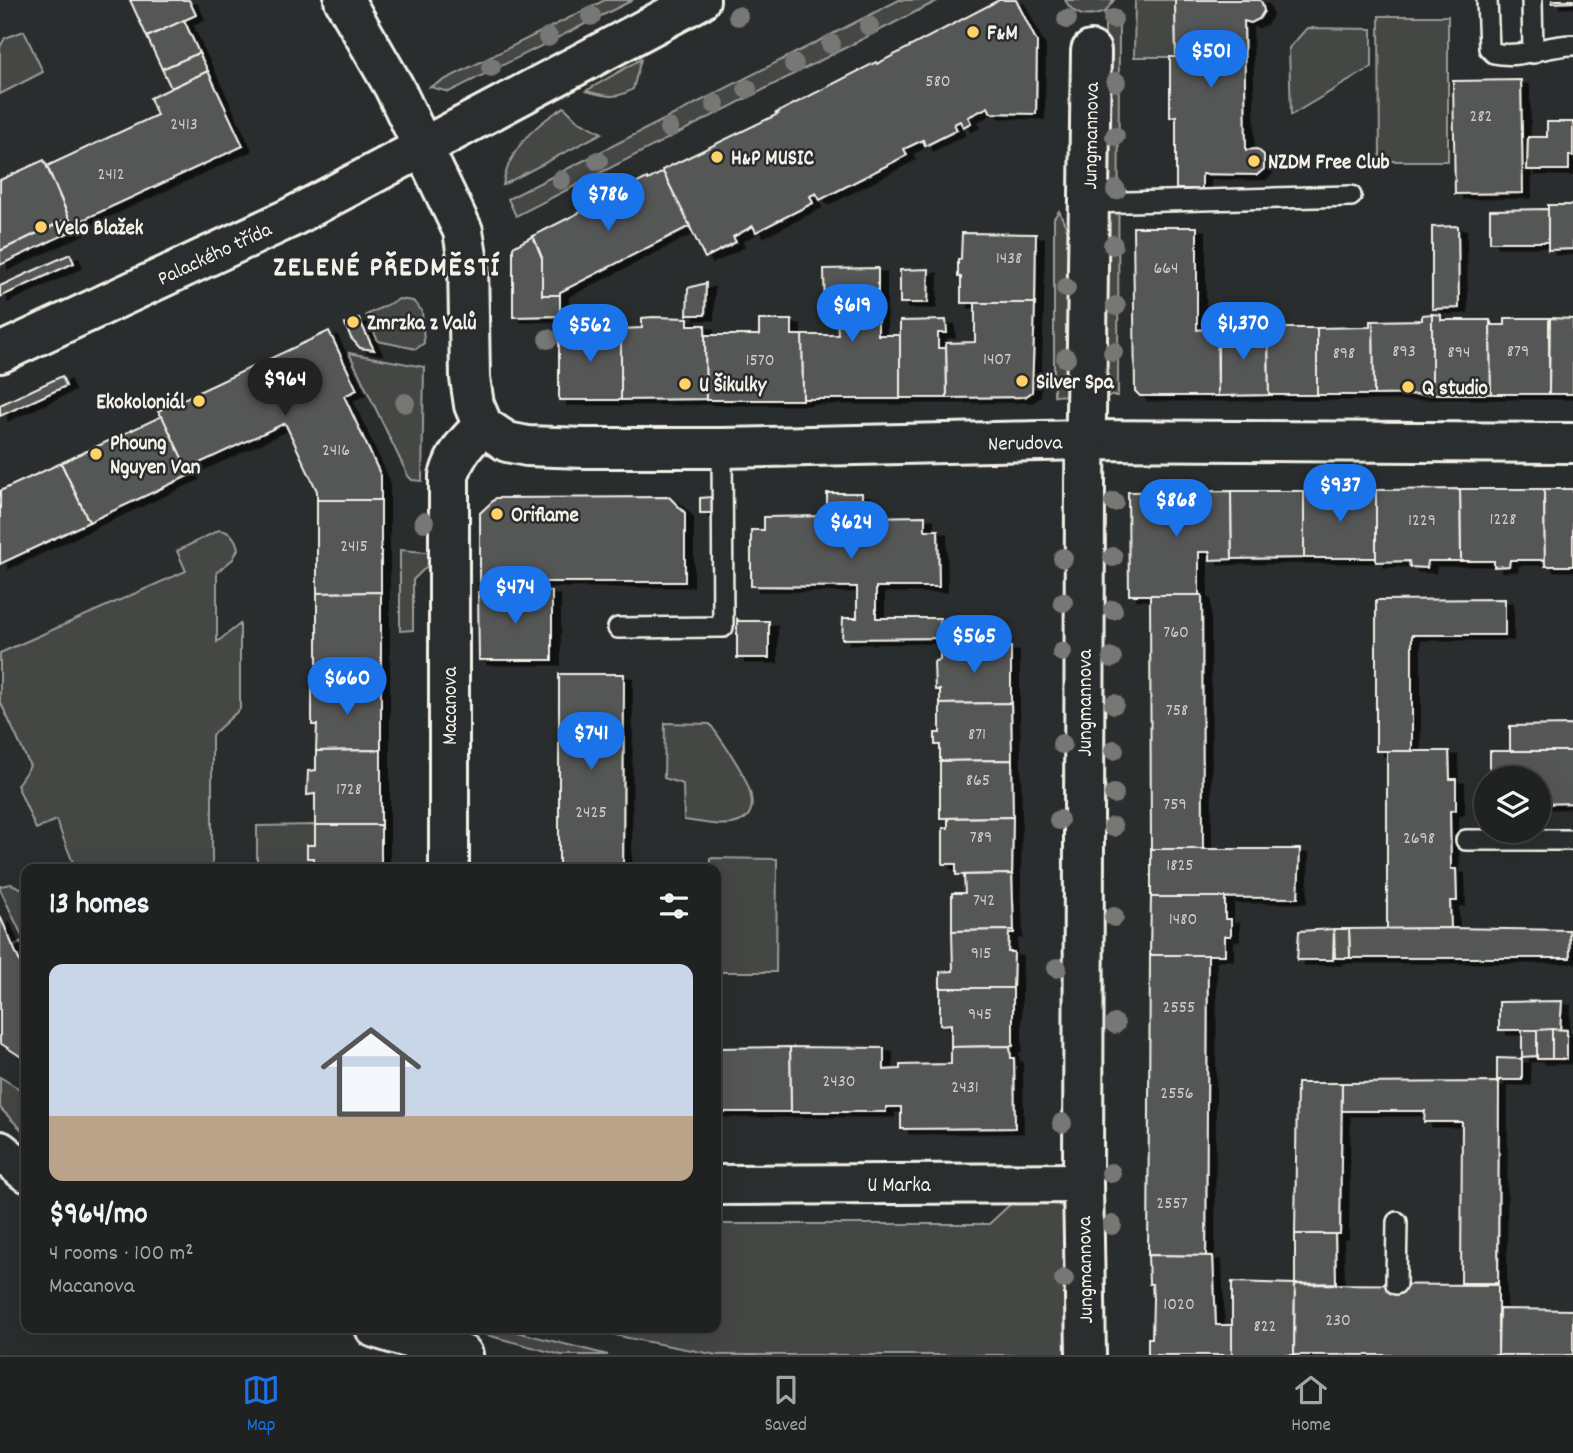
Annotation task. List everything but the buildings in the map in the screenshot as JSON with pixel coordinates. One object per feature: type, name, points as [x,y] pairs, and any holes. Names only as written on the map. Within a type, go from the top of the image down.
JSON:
[{"type":"street","points":[[344,0],[385,69],[457,215],[467,248],[471,388],[474,405],[483,426]]},
{"type":"street","name":"Palackého třída","points":[[0,353],[289,218],[700,0]]},
{"type":"street","name":"Jungmannova","points":[[1086,1355],[1083,1183],[1085,440],[1091,51]]},
{"type":"street","name":"Nerudova","points":[[483,426],[507,442],[527,446],[722,448],[1085,440],[1573,443]]},
{"type":"street","name":"Macanova","points":[[449,864],[449,476],[453,460],[463,445],[483,426]]},
{"type":"street","points":[[0,1151],[21,1168]]},
{"type":"street","name":"U Marka","points":[[721,1185],[1083,1183]]},
{"type":"street","points":[[392,1333],[463,1355]]},
{"type":"lane","points":[[1487,0],[1490,51],[1498,54],[1533,53],[1573,45]]},
{"type":"lane","points":[[1532,0],[1533,53]]},
{"type":"lane","points":[[1089,203],[1351,196]]},
{"type":"lane","points":[[618,628],[723,626],[722,448]]},
{"type":"lane","points":[[1466,841],[1573,840]]},
{"type":"lane","points":[[1396,1284],[1397,1222]]},
{"type":"shaded area","points":[[605,0],[633,0],[449,92],[430,87]]},
{"type":"shaded area","points":[[899,0],[939,0],[516,216],[508,199]]},
{"type":"shaded area","points":[[1065,0],[1114,0],[1105,12],[1088,16],[1073,10]]},
{"type":"shaded area","points":[[1135,0],[1175,0],[1176,57],[1134,57]]},
{"type":"shaded area","points":[[1105,12],[1119,12],[1118,396],[1104,396]]},
{"type":"shaded area","points":[[1379,16],[1448,16],[1448,161],[1380,161]]},
{"type":"shaded area","points":[[1307,28],[1372,29],[1372,67],[1291,115],[1289,48]]},
{"type":"shaded area","points":[[24,31],[43,72],[0,94],[0,47],[5,38]]},
{"type":"shaded area","points":[[641,59],[633,89],[616,96],[586,91]]},
{"type":"shaded area","points":[[564,107],[577,120],[602,133],[503,185],[517,149],[543,121]]},
{"type":"shaded area","points":[[1059,211],[1070,235],[1070,395],[1054,396],[1054,218]]},
{"type":"shaded area","points":[[399,299],[413,301],[422,311],[424,343],[416,349],[378,341],[366,315]]},
{"type":"shaded area","points":[[349,353],[424,367],[422,481],[412,480],[408,476]]},
{"type":"shaded area","points":[[219,530],[232,536],[238,549],[233,559],[217,572],[217,642],[240,624],[240,709],[212,735],[212,864],[74,864],[56,820],[36,829],[17,785],[30,766],[0,701],[0,653],[186,571],[177,551]]},
{"type":"shaded area","points":[[400,550],[440,553],[413,580],[413,630],[400,631]]},
{"type":"shaded area","points":[[665,723],[710,724],[743,775],[752,803],[749,815],[739,822],[726,824],[684,820],[683,784],[664,778]]},
{"type":"shaded area","points":[[315,825],[315,845],[307,845],[307,857],[314,858],[315,864],[257,864],[257,826]]},
{"type":"shaded area","points":[[710,858],[777,859],[776,972],[721,972],[721,864],[710,864]]},
{"type":"shaded area","points":[[11,884],[21,888],[21,934],[0,889],[0,886]]},
{"type":"shaded area","points":[[0,1077],[21,1090],[21,1129],[0,1108]]},
{"type":"shaded area","points":[[1044,1198],[1061,1206],[1069,1218],[1071,1355],[717,1355],[608,1333],[721,1333],[721,1224],[989,1224],[1016,1199]]},
{"type":"shaded area","points":[[480,1333],[521,1333],[608,1355],[561,1355]]},
{"type":"place","name":"F&M","points":[[973,32]]},
{"type":"place","name":"H&P MUSIC","points":[[717,157]]},
{"type":"place","name":"NZDM Free Club","points":[[1254,161]]},
{"type":"place","name":"Velo Blažek","points":[[41,227]]},
{"type":"place","name":"Zmrzka z Valů","points":[[353,322]]},
{"type":"place","name":"Silver Spa","points":[[1022,381]]},
{"type":"place","name":"U Šikulky","points":[[685,384]]},
{"type":"place","name":"Q studio","points":[[1408,387]]},
{"type":"place","name":"Ekokoloniál","points":[[199,401]]},
{"type":"place","name":"Phoung Nguyen Van","points":[[96,454]]},
{"type":"place","name":"Oriflame","points":[[497,514]]},
{"type":"district","name":"ZELENÉ PŘEDMĚSTÍ","points":[[387,265]]}]
